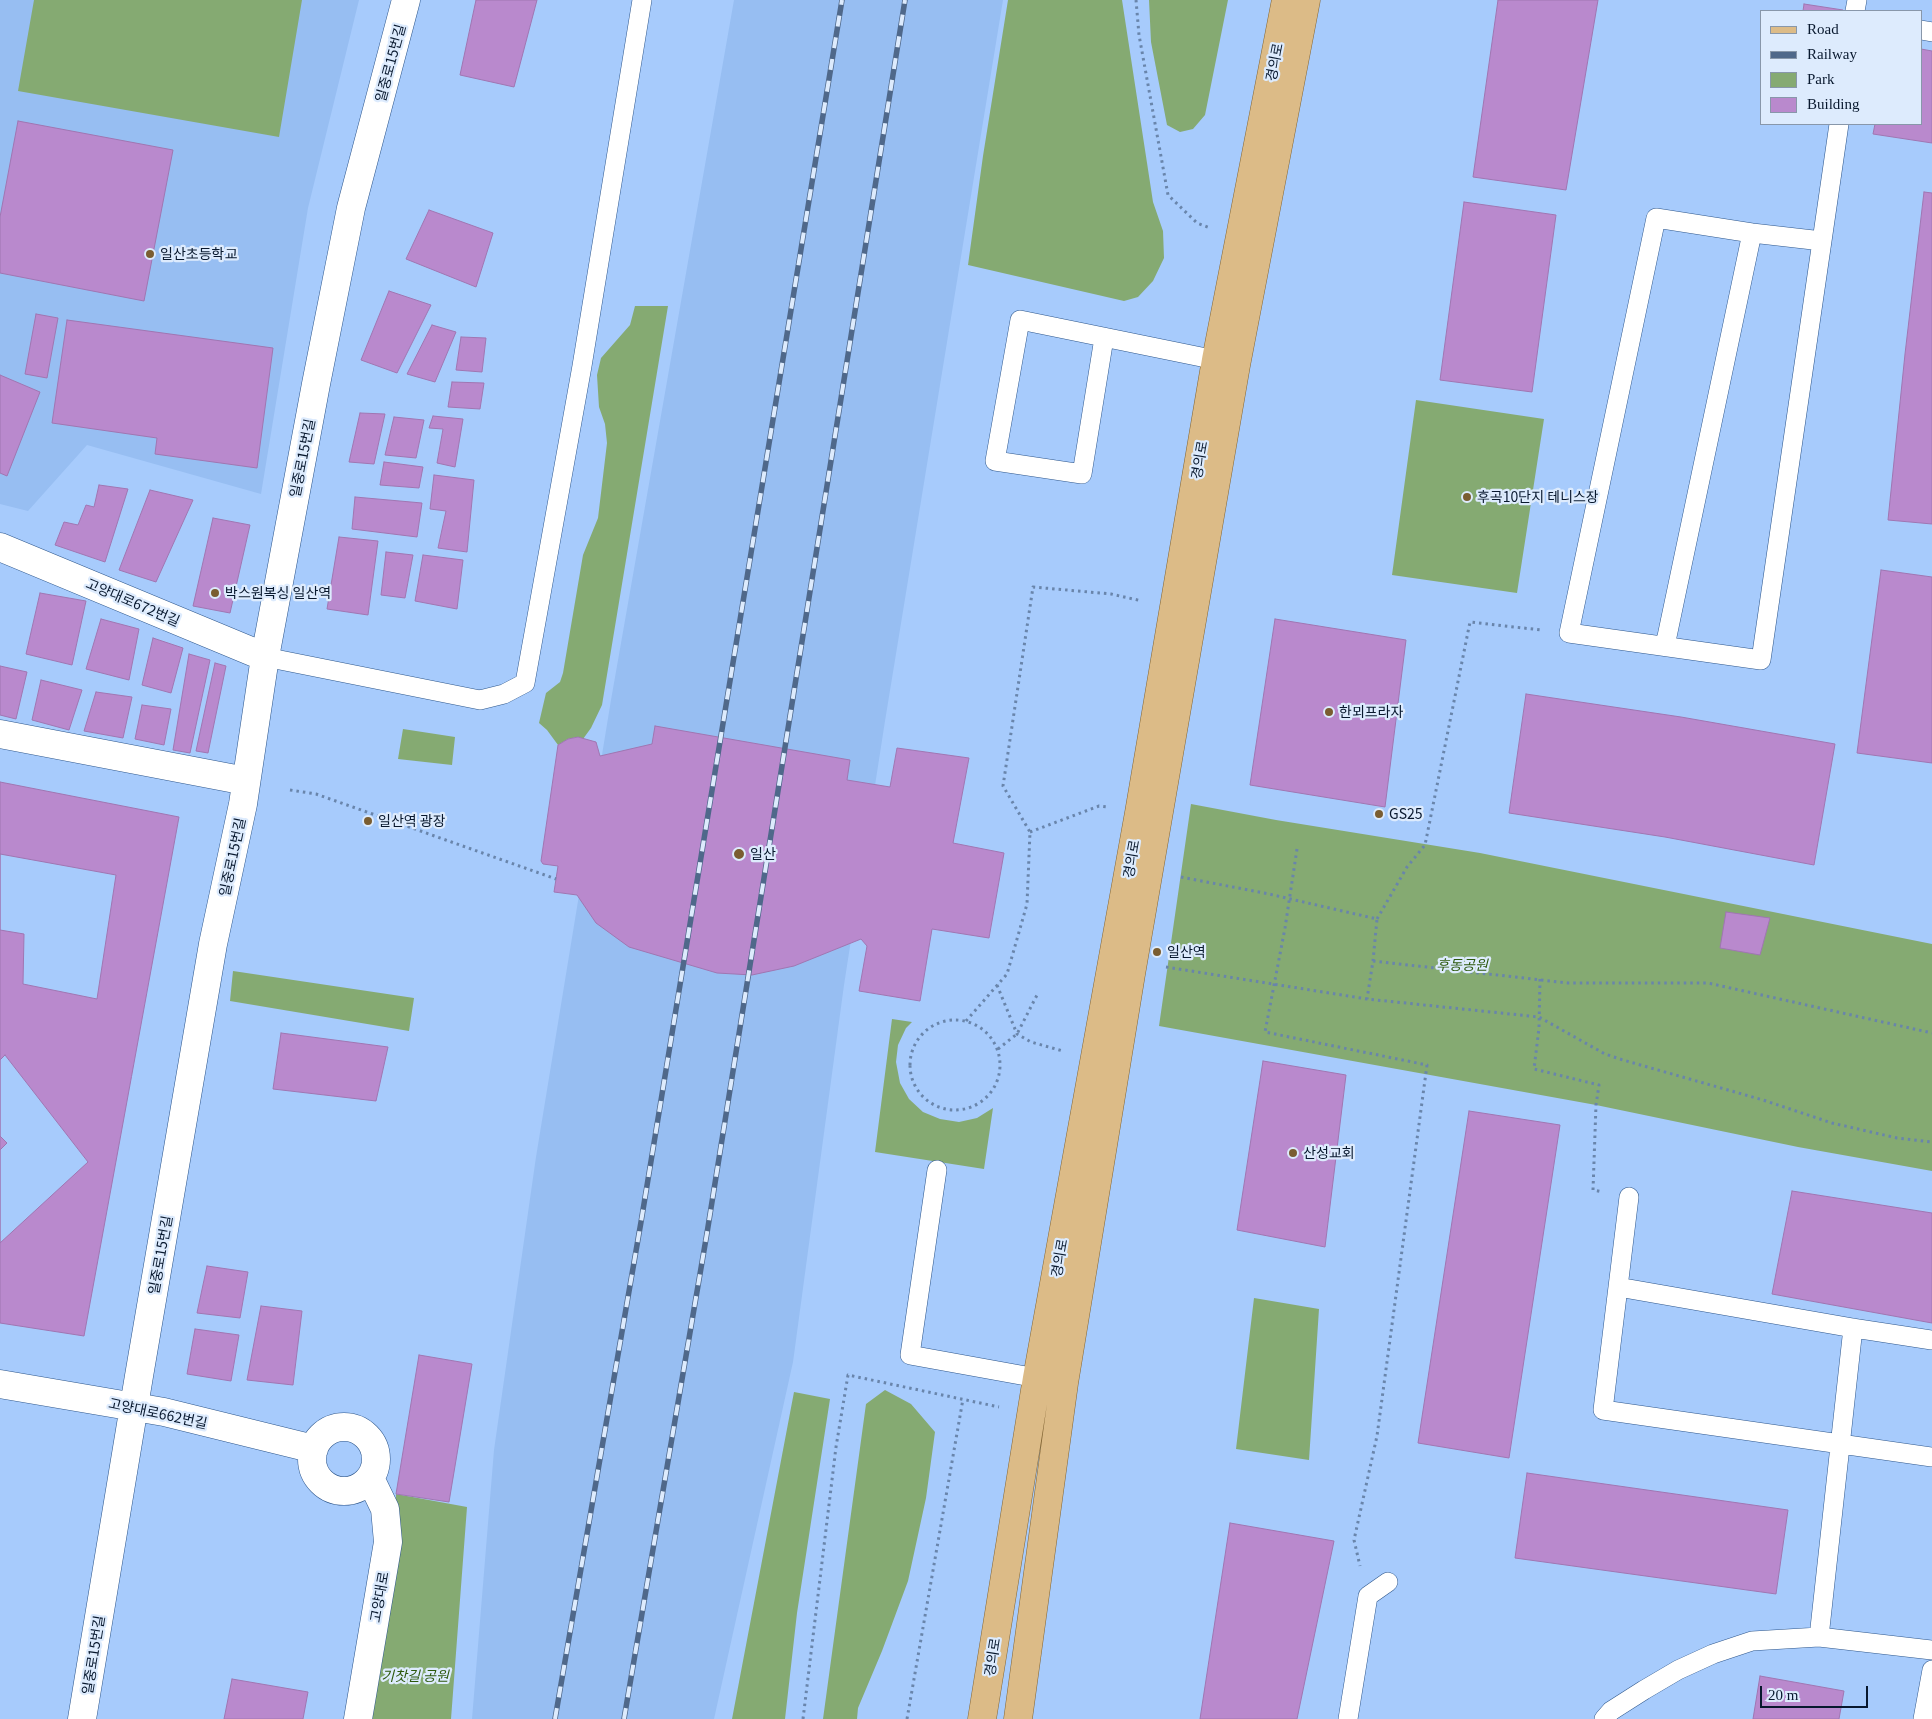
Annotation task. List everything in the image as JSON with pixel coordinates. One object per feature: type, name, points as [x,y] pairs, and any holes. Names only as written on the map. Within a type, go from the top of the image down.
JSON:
[{"type":"main road","name":"경의로","points":[[982,1719],[1037,1378],[1137,823],[1216,360],[1286,0]]},
{"type":"main road","name":"경의로","points":[[1018,1719],[1064,1383],[1131,974],[1236,365],[1306,0]]},
{"type":"street","name":"일중로15번길","points":[[82,1719],[213,944],[243,804],[265,657],[316,384],[352,208],[406,0]]},
{"type":"street","name":"고양대로672번길","points":[[0,547],[265,657]]},
{"type":"street","points":[[0,734],[246,781]]},
{"type":"street","name":"고양대로662번길","points":[[0,1384],[134,1406],[314,1449]]},
{"type":"street","points":[[334,1428],[354,1428],[370,1440],[375,1450],[375,1470],[370,1478],[361,1486],[351,1490],[340,1491],[321,1481],[315,1471],[314,1449],[318,1440],[334,1428]]},
{"type":"street","name":"고양대로","points":[[358,1719],[388,1542],[384,1509],[370,1478]]},
{"type":"lane","points":[[265,657],[480,700],[504,694],[525,683],[582,366],[642,0]]},
{"type":"lane","points":[[1822,241],[1752,233],[1656,218],[1569,633],[1761,660],[1822,241],[1839,125]]},
{"type":"lane","points":[[1665,646],[1752,233]]},
{"type":"lane","points":[[1104,338],[1082,474],[995,461],[1020,320],[1216,360]]},
{"type":"lane","points":[[937,1170],[910,1355],[1037,1378]]},
{"type":"lane","points":[[1629,1197],[1603,1410],[1932,1457]]},
{"type":"lane","points":[[1618,1287],[1932,1340]]},
{"type":"lane","points":[[1819,1637],[1853,1328]]},
{"type":"lane","points":[[1348,1719],[1368,1596],[1388,1582]]},
{"type":"lane","points":[[1604,1719],[1611,1711],[1678,1670],[1713,1654],[1752,1641],[1819,1637],[1932,1650]]},
{"type":"lane","points":[[1922,1719],[1932,1670]]},
{"type":"path","points":[[1136,0],[1139,35],[1168,195],[1197,223],[1213,229]]},
{"type":"path","points":[[966,1021],[1007,974],[1027,904],[1030,832],[1004,786],[1033,587],[1111,594],[1143,602]]},
{"type":"path","points":[[1367,999],[1373,961],[1376,919],[1407,867],[1425,845],[1470,622],[1569,633]]},
{"type":"path","points":[[290,790],[316,794],[556,879]]},
{"type":"path","points":[[1030,832],[1099,806],[1114,808]]},
{"type":"path","points":[[1297,849],[1285,928],[1265,1032],[1427,1065],[1377,1436],[1354,1540],[1368,1596]]},
{"type":"path","points":[[1173,876],[1376,919]]},
{"type":"path","points":[[1373,961],[1568,983],[1708,983],[1932,1033]]},
{"type":"path","points":[[1159,966],[1273,986],[1367,999],[1540,1017],[1605,1054],[1623,1060],[1763,1100],[1832,1123],[1897,1138],[1932,1142]]},
{"type":"path","points":[[1540,979],[1540,1017],[1534,1069],[1599,1085],[1596,1105],[1593,1190],[1629,1197]]},
{"type":"path","points":[[997,986],[1017,1034],[1031,1042],[1068,1052]]},
{"type":"path","points":[[998,1049],[1017,1034],[1037,995]]},
{"type":"path","points":[[952,1020],[966,1021],[979,1027],[990,1037],[998,1049],[1000,1064],[998,1079],[991,1093],[980,1103],[966,1109],[951,1110],[936,1106],[924,1097],[915,1085],[911,1071],[911,1056],[916,1043],[925,1032],[938,1024],[952,1020]]},
{"type":"path","points":[[803,1719],[836,1447],[848,1376],[1004,1408]]},
{"type":"path","points":[[907,1719],[963,1399]]},
{"type":"shaded area","name":"일산초등학교","points":[[0,0],[359,0],[308,208],[261,494],[87,445],[28,511],[0,504]]},
{"type":"shaded area","points":[[734,0],[1003,0],[885,721],[844,985],[793,1362],[714,1719],[472,1719],[494,1450],[536,1157],[611,700]]},
{"type":"green space","points":[[34,0],[302,0],[279,137],[18,91]]},
{"type":"green space","points":[[1008,0],[1122,0],[1153,202],[1163,231],[1164,258],[1153,281],[1138,297],[1124,301],[968,265]]},
{"type":"green space","points":[[1149,0],[1228,0],[1205,115],[1193,129],[1180,132],[1167,125],[1151,42]]},
{"type":"green space","points":[[635,306],[668,306],[602,705],[591,728],[583,739],[578,737],[568,739],[558,745],[539,723],[546,693],[560,682],[563,673],[583,555],[598,518],[607,443],[605,424],[599,407],[597,375],[601,358],[630,325]]},
{"type":"green space","name":"후곡10단지 테니스장","points":[[1416,400],[1544,419],[1517,593],[1392,575]]},
{"type":"green space","points":[[403,729],[455,737],[452,765],[398,759]]},
{"type":"green space","name":"후동공원","points":[[1191,804],[1276,820],[1480,853],[1932,944],[1932,1171],[1798,1147],[1596,1105],[1159,1026]]},
{"type":"green space","points":[[233,971],[414,998],[409,1031],[230,1001]]},
{"type":"green space","points":[[892,1019],[912,1022],[906,1028],[898,1045],[896,1062],[900,1083],[909,1099],[923,1112],[940,1119],[959,1122],[977,1118],[993,1108],[984,1169],[875,1152]]},
{"type":"green space","points":[[1254,1298],[1319,1309],[1309,1460],[1236,1449]]},
{"type":"green space","points":[[885,1390],[911,1404],[935,1432],[926,1498],[908,1581],[858,1708],[857,1719],[823,1719],[866,1404]]},
{"type":"green space","points":[[794,1392],[830,1399],[797,1613],[785,1719],[732,1719]]},
{"type":"green space","name":"기찻길 공원","points":[[396,1494],[467,1507],[451,1719],[368,1719],[395,1545]]},
{"type":"building","points":[[476,0],[537,0],[514,87],[460,75]]},
{"type":"building","points":[[1498,0],[1598,0],[1566,190],[1473,177]]},
{"type":"building","points":[[1804,4],[1843,10],[1803,10]]},
{"type":"building","points":[[1922,49],[1932,51],[1932,143],[1873,134],[1875,125],[1922,125]]},
{"type":"building","points":[[18,121],[173,150],[144,301],[0,273],[0,217]]},
{"type":"building","points":[[1924,192],[1932,193],[1932,524],[1888,520]]},
{"type":"building","points":[[1464,202],[1556,215],[1532,392],[1440,380]]},
{"type":"building","points":[[429,210],[493,233],[476,287],[406,259]]},
{"type":"building","points":[[389,291],[431,305],[397,373],[361,360]]},
{"type":"building","points":[[36,314],[58,318],[47,378],[25,374]]},
{"type":"building","points":[[67,320],[273,348],[257,468],[155,454],[157,438],[52,423]]},
{"type":"building","points":[[432,325],[456,332],[435,382],[407,374]]},
{"type":"building","points":[[461,337],[486,338],[482,372],[456,370]]},
{"type":"building","points":[[0,375],[40,392],[7,476],[0,473]]},
{"type":"building","points":[[452,382],[484,383],[480,409],[448,407]]},
{"type":"building","points":[[360,413],[385,414],[374,464],[349,462]]},
{"type":"building","points":[[433,416],[463,419],[455,467],[437,463],[443,429],[429,428]]},
{"type":"building","points":[[394,417],[424,420],[416,458],[385,455]]},
{"type":"building","points":[[384,462],[423,467],[419,488],[380,485]]},
{"type":"building","points":[[434,475],[474,480],[467,552],[438,548],[446,511],[430,509]]},
{"type":"building","points":[[99,485],[128,489],[105,562],[55,545],[64,522],[78,525],[86,505],[94,507]]},
{"type":"building","points":[[150,490],[193,500],[156,582],[119,570]]},
{"type":"building","points":[[355,497],[422,503],[417,537],[352,529]]},
{"type":"building","points":[[213,518],[250,525],[230,613],[193,606]]},
{"type":"building","points":[[339,537],[378,541],[368,615],[327,609]]},
{"type":"building","points":[[386,552],[413,555],[405,598],[381,595]]},
{"type":"building","points":[[423,555],[463,560],[457,609],[415,601]]},
{"type":"building","points":[[1881,570],[1932,577],[1932,763],[1857,753]]},
{"type":"building","points":[[40,593],[86,601],[72,665],[26,654]]},
{"type":"building","points":[[101,619],[139,629],[129,680],[86,669]]},
{"type":"building","name":"한뫼프라자","points":[[1275,619],[1406,640],[1385,807],[1250,785]]},
{"type":"building","points":[[153,638],[183,648],[171,693],[142,685]]},
{"type":"building","points":[[189,654],[210,660],[190,753],[173,750]]},
{"type":"building","points":[[215,663],[226,666],[208,753],[196,751]]},
{"type":"building","points":[[0,666],[27,672],[16,719],[0,715]]},
{"type":"building","points":[[41,680],[82,690],[69,730],[32,720]]},
{"type":"building","points":[[96,692],[132,697],[123,738],[84,731]]},
{"type":"building","points":[[1526,694],[1681,717],[1835,744],[1814,865],[1665,837],[1509,813]]},
{"type":"building","points":[[142,705],[171,709],[164,745],[135,739]]},
{"type":"building","points":[[655,726],[850,760],[847,780],[890,787],[897,748],[969,758],[953,843],[1004,853],[989,938],[932,929],[920,1001],[859,991],[867,946],[861,939],[794,966],[752,975],[717,973],[629,947],[596,923],[577,895],[554,892],[558,866],[543,864],[541,861],[558,745],[568,739],[578,737],[596,742],[600,756],[652,744]]},
{"type":"building","points":[[0,782],[179,817],[84,1336],[0,1323]]},
{"type":"building","points":[[0,854],[116,875],[97,999],[23,984],[24,934],[0,930]]},
{"type":"building","points":[[1726,912],[1770,918],[1760,955],[1720,948]]},
{"type":"building","points":[[281,1033],[388,1047],[376,1101],[273,1089]]},
{"type":"building","points":[[5,1055],[88,1162],[0,1243],[0,1150],[7,1143],[0,1136],[0,1060]]},
{"type":"building","name":"산성교회","points":[[1263,1061],[1346,1075],[1325,1247],[1237,1230]]},
{"type":"building","points":[[1469,1111],[1560,1125],[1509,1458],[1418,1443]]},
{"type":"building","points":[[1792,1191],[1932,1213],[1932,1323],[1772,1294]]},
{"type":"building","points":[[207,1266],[248,1272],[240,1318],[197,1313]]},
{"type":"building","points":[[261,1306],[302,1311],[293,1385],[247,1380]]},
{"type":"building","points":[[195,1329],[239,1335],[231,1381],[187,1374]]},
{"type":"building","points":[[419,1355],[472,1364],[449,1502],[396,1494]]},
{"type":"building","points":[[1527,1473],[1788,1510],[1776,1594],[1515,1558]]},
{"type":"building","points":[[1230,1523],[1334,1541],[1297,1719],[1200,1719]]},
{"type":"building","points":[[1760,1676],[1844,1691],[1839,1719],[1753,1719]]},
{"type":"building","points":[[232,1679],[308,1692],[303,1719],[224,1719]]},
{"type":"railway","points":[[555,1719],[641,1222],[842,0]]},
{"type":"railway","points":[[624,1719],[707,1233],[905,0]]},
{"type":"place","name":"일산초등학교","points":[[150,254]]},
{"type":"place","name":"후곡10단지 테니스장","points":[[1467,497]]},
{"type":"place","name":"박스원복싱 일산역","points":[[215,593]]},
{"type":"place","name":"한뫼프라자","points":[[1329,712]]},
{"type":"place","name":"GS25","points":[[1379,814]]},
{"type":"place","name":"일산역 광장","points":[[368,821]]},
{"type":"place","name":"일산","points":[[739,854]]},
{"type":"place","name":"일산역","points":[[1157,952]]},
{"type":"place","name":"산성교회","points":[[1293,1153]]}]
